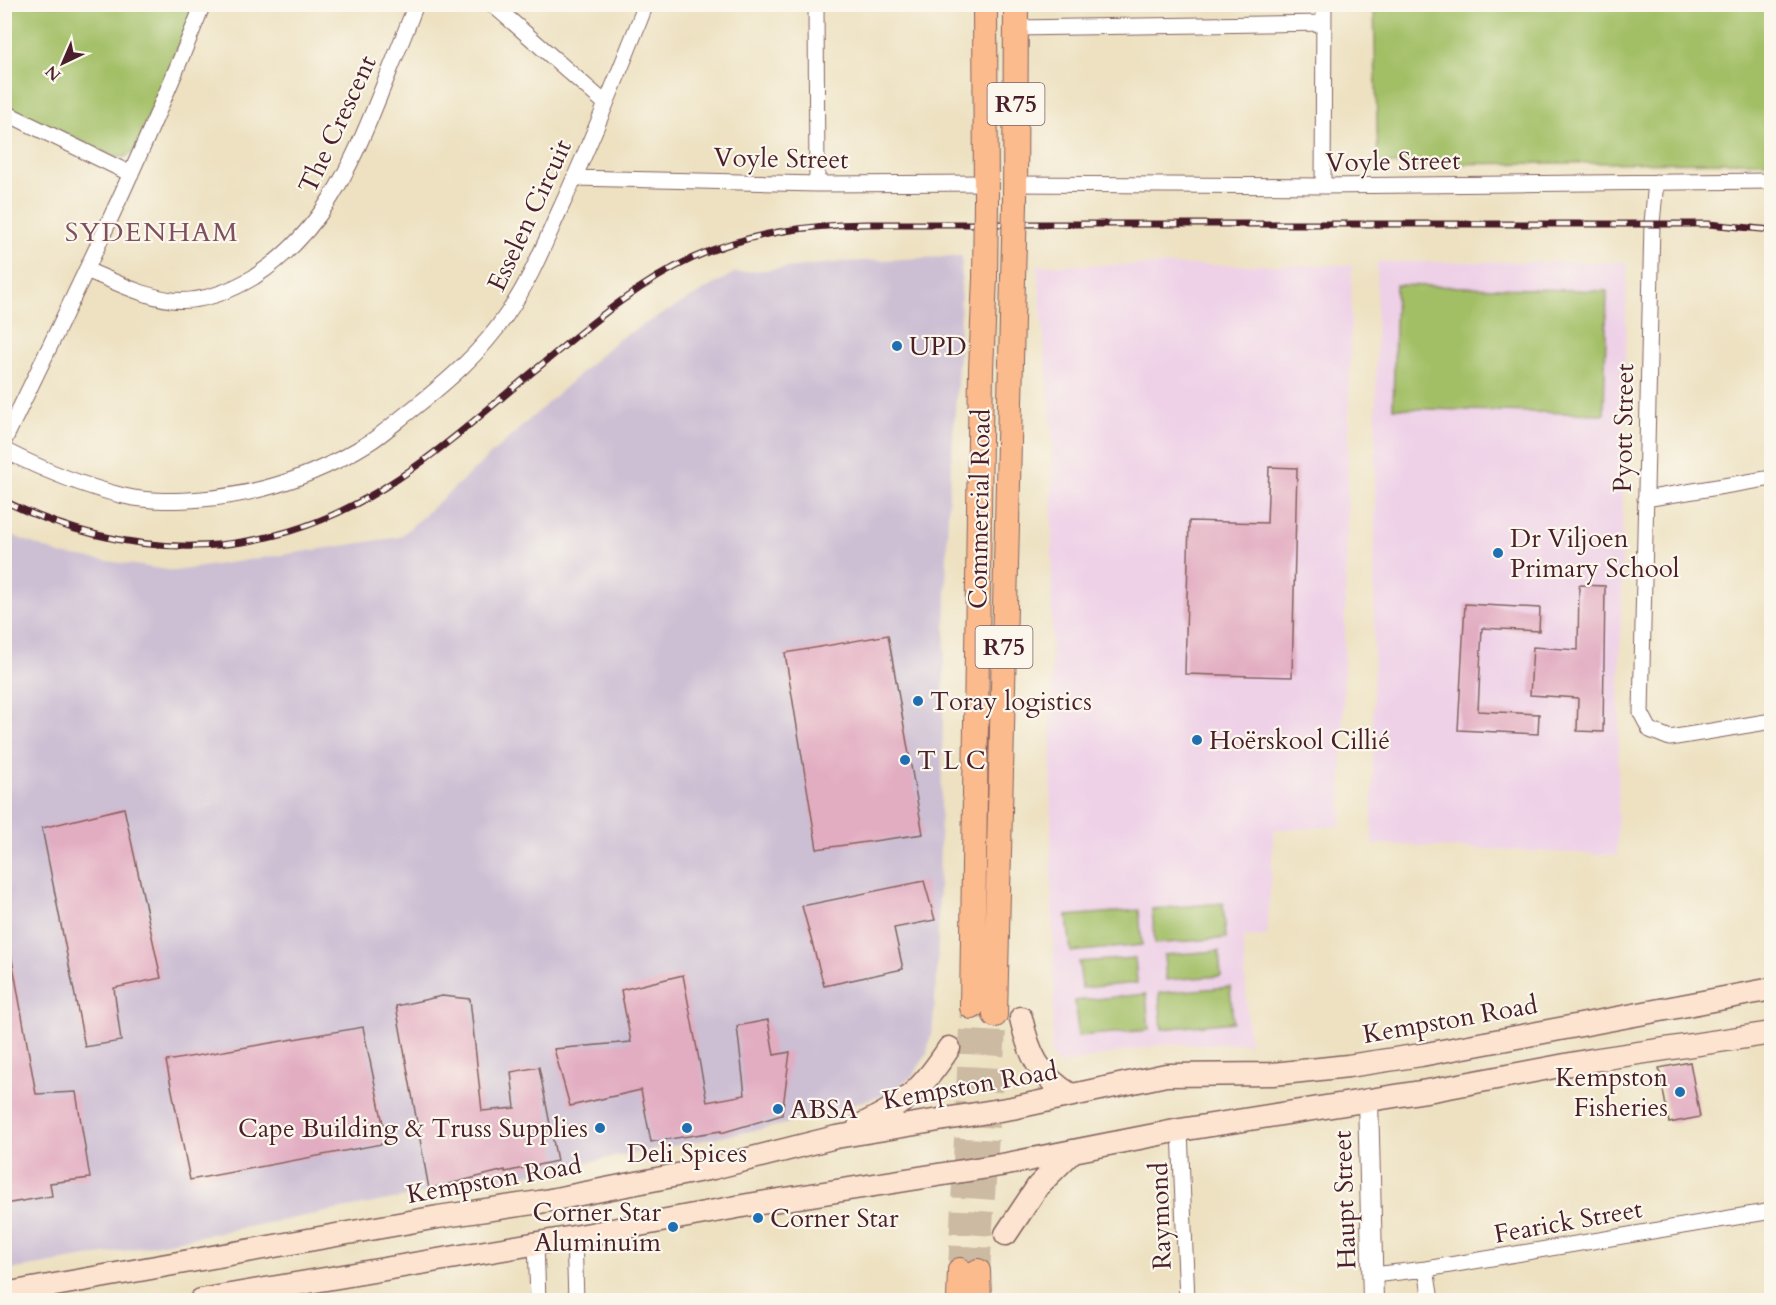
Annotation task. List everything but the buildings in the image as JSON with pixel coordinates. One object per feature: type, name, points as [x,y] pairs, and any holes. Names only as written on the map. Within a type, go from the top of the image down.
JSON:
[{"type":"main road","name":"Commercial Road","points":[[972,1007],[981,369],[985,278],[985,4]]},
{"type":"main road","name":"Commercial Road","points":[[995,1015],[1015,194],[1016,16]]},
{"type":"main road","name":"Kempston Road","points":[[4,1294],[438,1217],[540,1203],[713,1168],[836,1137],[1012,1108],[1166,1075],[1273,1074],[1411,1057],[1772,989]]},
{"type":"main road","points":[[1021,1018],[1026,1043],[1038,1067],[1052,1082],[1071,1095]]},
{"type":"main road","points":[[201,1300],[748,1205],[1008,1164],[1180,1130],[1433,1090],[1592,1060],[1772,1033]]},
{"type":"main road","points":[[836,1137],[900,1105],[930,1077],[949,1048]]},
{"type":"main road","points":[[1006,1234],[1038,1186],[1073,1151]]},
{"type":"main road","points":[[959,1300],[969,1271],[979,1300]]},
{"type":"street","points":[[4,441],[131,174],[203,4]]},
{"type":"street","name":"The Crescent","points":[[87,270],[146,295],[173,300],[193,300],[220,295],[238,287],[284,255],[310,228],[330,202],[351,163],[416,4]]},
{"type":"street","points":[[492,4],[606,104]]},
{"type":"street","name":"Esselen Circuit","points":[[4,450],[38,468],[87,485],[126,496],[167,501],[220,497],[261,490],[299,478],[335,462],[372,441],[457,373],[485,344],[508,314],[528,282],[575,178],[646,4]]},
{"type":"street","points":[[816,4],[817,184]]},
{"type":"street","points":[[1323,186],[1324,4]]},
{"type":"street","points":[[1016,16],[1324,23]]},
{"type":"street","points":[[4,112],[131,174]]},
{"type":"street","name":"Voyle Street","points":[[575,178],[817,184],[986,192]]},
{"type":"street","name":"Voyle Street","points":[[1015,194],[1323,186],[1772,181]]},
{"type":"street","name":"Pyott Street","points":[[1656,182],[1652,223],[1641,712],[1650,730],[1670,738],[1772,721]]},
{"type":"street","points":[[1646,500],[1772,478]]},
{"type":"street","name":"Haupt Street","points":[[1368,1099],[1373,1300]]},
{"type":"street","name":"Raymond","points":[[1180,1130],[1187,1300]]},
{"type":"street","name":"Fearick Street","points":[[1373,1275],[1426,1269],[1772,1211]]},
{"type":"street","points":[[574,1237],[576,1300]]},
{"type":"street","points":[[536,1242],[538,1300]]},
{"type":"street","points":[[1426,1269],[1431,1300]]},
{"type":"shaded area","points":[[962,256],[959,354],[948,508],[937,973],[933,1024],[927,1053],[913,1076],[890,1093],[782,1125],[116,1252],[5,1271],[4,532],[60,554],[175,571],[400,537],[617,340],[734,273],[843,262]]},
{"type":"shaded area","name":"Dr Viljoen Primary School","points":[[1377,262],[1627,262],[1617,855],[1372,844]]},
{"type":"shaded area","name":"Hoërskool Cillié","points":[[1037,265],[1352,265],[1341,826],[1274,830],[1267,936],[1243,937],[1249,1043],[1159,1045],[1059,1064],[1051,1055],[1054,994],[1051,854],[1052,430]]},
{"type":"green space","points":[[5,5],[196,5],[134,152],[125,157],[114,157],[5,105]]},
{"type":"green space","points":[[1374,5],[1771,5],[1771,162],[1378,164]]},
{"type":"green space","points":[[1396,285],[1607,291],[1604,414],[1393,408]]},
{"type":"green space","points":[[1223,903],[1226,938],[1155,944],[1152,909]]},
{"type":"green space","points":[[1139,910],[1142,945],[1071,952],[1067,916]]},
{"type":"green space","points":[[1219,951],[1221,976],[1166,980],[1164,955]]},
{"type":"green space","points":[[1135,958],[1137,983],[1082,988],[1079,962]]},
{"type":"green space","points":[[1230,987],[1233,1022],[1162,1029],[1159,993]]},
{"type":"green space","points":[[1146,994],[1149,1030],[1078,1036],[1075,1001]]},
{"type":"tunnel","points":[[960,1270],[972,1007]]},
{"type":"tunnel","points":[[978,1271],[995,1015]]},
{"type":"railway","points":[[4,501],[55,522],[105,537],[155,545],[205,546],[255,540],[304,527],[352,506],[417,466],[591,324],[650,281],[714,249],[778,232],[822,226],[867,224],[1708,224],[1772,230]]},
{"type":"place","name":"UPD","points":[[897,346]]},
{"type":"place","name":"Dr Viljoen Primary School","points":[[1498,553]]},
{"type":"place","name":"Toray logistics","points":[[918,701]]},
{"type":"place","name":"Hoërskool Cillié","points":[[1197,740]]},
{"type":"place","name":"T L C","points":[[905,760]]},
{"type":"place","name":"Kempston Fisheries","points":[[1680,1092]]},
{"type":"place","name":"ABSA","points":[[778,1109]]},
{"type":"place","name":"Cape Building & Truss Supplies","points":[[600,1128]]},
{"type":"place","name":"Deli Spices","points":[[687,1128]]},
{"type":"place","name":"Corner Star","points":[[758,1218]]},
{"type":"place","name":"Corner Star Aluminuim","points":[[673,1227]]},
{"type":"district","name":"SYDENHAM","points":[[152,232]]}]
